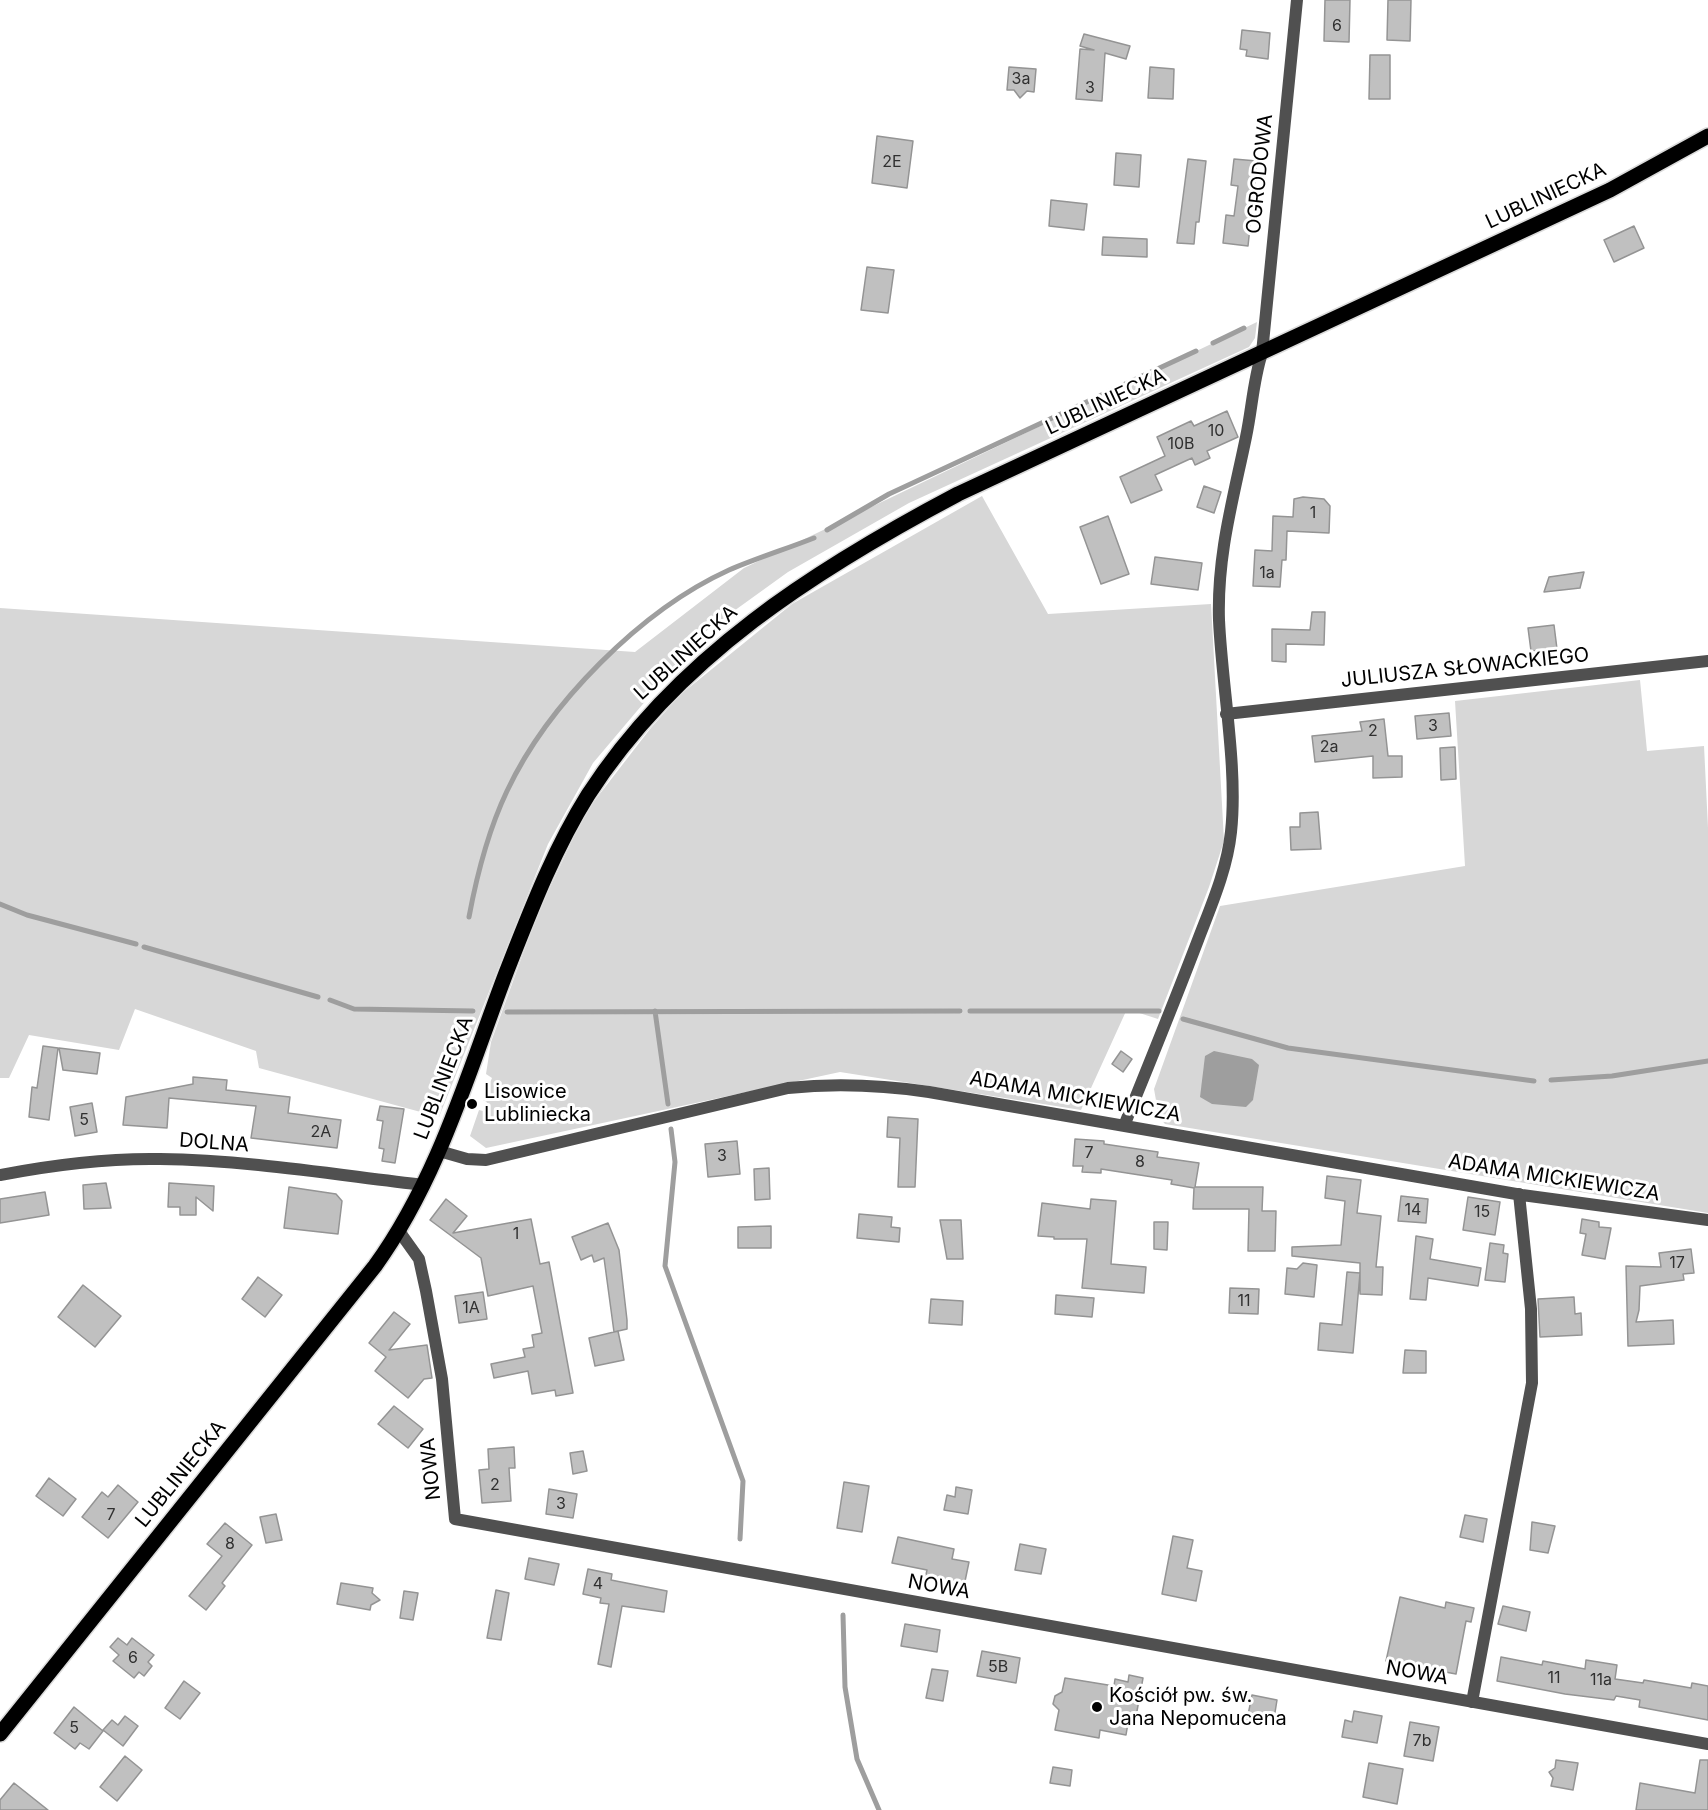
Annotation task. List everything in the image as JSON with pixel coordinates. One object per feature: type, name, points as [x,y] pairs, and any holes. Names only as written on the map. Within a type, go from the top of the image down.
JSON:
[{"type":"main road","name":"LUBLINIECKA","points":[[0,1734],[375,1266],[399,1231],[439,1151],[529,914],[555,854],[609,765],[645,719],[675,687],[767,609],[862,547],[958,494],[1610,190],[1708,136]]},
{"type":"street","name":"OGRODOWA","points":[[1124,1126],[1181,985],[1228,851],[1232,813],[1219,619],[1222,553],[1262,353],[1297,0]]},
{"type":"street","name":"JULIUSZA SŁOWACKIEGO","points":[[1226,714],[1708,661]]},
{"type":"street","name":"ADAMA MICKIEWICZA","points":[[439,1151],[467,1159],[486,1160],[770,1092],[831,1084],[878,1086],[929,1092],[1519,1194],[1708,1220]]},
{"type":"street","name":"DOLNA","points":[[0,1175],[81,1163],[160,1159],[291,1169],[424,1185]]},
{"type":"street","points":[[1472,1702],[1533,1376],[1528,1258],[1519,1194]]},
{"type":"street","name":"NOWA","points":[[399,1231],[419,1259],[426,1291],[442,1379],[455,1519],[1708,1744]]},
{"type":"shaded area","points":[[1257,322],[1255,338],[1249,347],[909,503],[788,572],[702,634],[593,763],[548,844],[439,1117],[259,1068],[256,1051],[135,1009],[119,1050],[29,1035],[9,1078],[0,1078],[0,608],[635,652],[744,568]]},
{"type":"shaded area","points":[[982,496],[1048,614],[1211,604],[1224,841],[1209,887],[1158,1019],[1127,1009],[1081,1110],[840,1072],[486,1148],[470,1136],[479,1110],[483,1111],[487,1102],[483,1100],[492,1078],[486,1074],[491,1042],[537,915],[585,813],[650,729],[680,695],[792,604]]},
{"type":"shaded area","points":[[1640,680],[1647,751],[1704,746],[1708,828],[1708,1213],[1165,1124],[1159,1117],[1154,1089],[1220,906],[1465,866],[1455,701]]},
{"type":"shaded area","points":[[1214,1051],[1252,1059],[1259,1065],[1253,1100],[1246,1107],[1212,1104],[1200,1097],[1205,1056]]},
{"type":"building","points":[[1325,0],[1350,0],[1349,42],[1324,41]]},
{"type":"building","points":[[1388,0],[1411,0],[1410,41],[1387,40]]},
{"type":"building","points":[[1242,30],[1270,33],[1268,59],[1246,56],[1247,50],[1240,49]]},
{"type":"building","points":[[1084,34],[1130,46],[1126,59],[1105,53],[1102,101],[1076,99],[1080,49],[1094,50],[1080,46]]},
{"type":"building","points":[[1370,55],[1390,55],[1390,99],[1369,99]]},
{"type":"building","points":[[1009,67],[1036,69],[1034,92],[1027,91],[1020,98],[1014,90],[1007,90]]},
{"type":"building","points":[[1150,67],[1174,69],[1173,99],[1148,98]]},
{"type":"building","points":[[877,136],[913,141],[907,188],[872,183]]},
{"type":"building","points":[[1116,153],[1141,155],[1139,187],[1114,185]]},
{"type":"building","points":[[1188,159],[1206,161],[1199,222],[1196,222],[1194,244],[1177,243]]},
{"type":"building","points":[[1234,159],[1257,161],[1248,246],[1223,243],[1226,215],[1234,216],[1238,186],[1231,185]]},
{"type":"building","points":[[1051,200],[1087,204],[1084,230],[1049,226]]},
{"type":"building","points":[[1634,226],[1644,248],[1614,262],[1604,240]]},
{"type":"building","points":[[1103,237],[1147,239],[1147,257],[1102,255]]},
{"type":"building","points":[[867,267],[894,270],[888,313],[861,310]]},
{"type":"building","points":[[1227,411],[1238,437],[1207,451],[1210,458],[1195,465],[1192,458],[1155,475],[1162,490],[1131,503],[1120,477],[1165,456],[1157,437],[1191,421],[1194,426]]},
{"type":"building","points":[[1204,486],[1221,492],[1214,513],[1197,507]]},
{"type":"building","points":[[1303,497],[1324,499],[1330,506],[1329,533],[1287,531],[1286,560],[1282,560],[1280,587],[1253,586],[1255,550],[1272,551],[1273,516],[1293,517],[1294,499]]},
{"type":"building","points":[[1108,516],[1129,574],[1101,584],[1080,527]]},
{"type":"building","points":[[1155,557],[1202,563],[1198,590],[1151,584]]},
{"type":"building","points":[[1584,572],[1580,588],[1544,592],[1549,577]]},
{"type":"building","points":[[1312,612],[1325,612],[1324,645],[1286,644],[1286,662],[1272,661],[1272,629],[1310,630]]},
{"type":"building","points":[[1554,625],[1557,649],[1531,651],[1528,628]]},
{"type":"building","points":[[1449,713],[1451,736],[1417,739],[1415,716]]},
{"type":"building","points":[[1384,719],[1388,756],[1402,756],[1402,777],[1373,778],[1373,756],[1315,762],[1312,736],[1362,731],[1360,722]]},
{"type":"building","points":[[1455,747],[1456,779],[1441,780],[1440,748]]},
{"type":"building","points":[[1318,812],[1321,849],[1291,850],[1290,827],[1300,827],[1300,813]]},
{"type":"building","points":[[43,1046],[58,1048],[49,1120],[29,1117],[32,1087],[37,1088]]},
{"type":"building","points":[[59,1048],[100,1053],[97,1074],[63,1070]]},
{"type":"building","points":[[1121,1051],[1132,1059],[1123,1072],[1112,1064]]},
{"type":"building","points":[[193,1077],[227,1080],[226,1090],[290,1097],[288,1113],[341,1120],[337,1148],[251,1138],[256,1106],[169,1098],[167,1128],[123,1125],[126,1097],[193,1084]]},
{"type":"building","points":[[92,1103],[97,1132],[75,1136],[70,1107]]},
{"type":"building","points":[[380,1106],[404,1109],[395,1163],[382,1161],[384,1149],[379,1148],[383,1121],[377,1120]]},
{"type":"building","points":[[888,1117],[918,1119],[915,1187],[898,1187],[900,1138],[887,1137]]},
{"type":"building","points":[[1075,1139],[1104,1141],[1104,1144],[1158,1152],[1157,1157],[1199,1163],[1195,1187],[1263,1187],[1262,1211],[1276,1211],[1275,1251],[1248,1251],[1249,1209],[1193,1209],[1194,1188],[1171,1184],[1172,1180],[1101,1169],[1101,1173],[1082,1172],[1083,1166],[1073,1166]]},
{"type":"building","points":[[737,1141],[740,1174],[708,1177],[705,1144]]},
{"type":"building","points":[[769,1168],[770,1199],[755,1200],[754,1169]]},
{"type":"building","points":[[1327,1176],[1361,1180],[1357,1213],[1381,1216],[1376,1267],[1383,1267],[1382,1295],[1360,1294],[1360,1263],[1292,1256],[1292,1247],[1341,1245],[1345,1201],[1325,1198]]},
{"type":"building","points":[[106,1183],[111,1208],[84,1209],[83,1185]]},
{"type":"building","points":[[169,1183],[214,1186],[213,1211],[196,1197],[196,1215],[180,1215],[180,1207],[168,1207]]},
{"type":"building","points":[[289,1187],[336,1194],[342,1201],[338,1234],[284,1228]]},
{"type":"building","points":[[45,1192],[49,1215],[0,1223],[0,1199]]},
{"type":"building","points":[[1401,1196],[1428,1199],[1426,1223],[1398,1221]]},
{"type":"building","points":[[1468,1197],[1500,1202],[1495,1235],[1463,1230]]},
{"type":"building","points":[[446,1199],[467,1216],[453,1233],[531,1219],[540,1264],[549,1262],[573,1393],[556,1396],[555,1390],[532,1394],[528,1371],[494,1378],[491,1364],[525,1357],[523,1349],[534,1347],[532,1335],[542,1333],[533,1286],[488,1296],[481,1258],[430,1220]]},
{"type":"building","points":[[1091,1199],[1116,1201],[1111,1264],[1146,1267],[1144,1293],[1082,1288],[1087,1239],[1054,1239],[1054,1237],[1038,1236],[1042,1203],[1090,1209]]},
{"type":"building","points":[[859,1214],[892,1217],[891,1227],[900,1228],[899,1242],[857,1238]]},
{"type":"building","points":[[1582,1219],[1599,1222],[1599,1227],[1611,1228],[1605,1259],[1582,1255],[1586,1234],[1580,1233]]},
{"type":"building","points":[[940,1220],[961,1220],[963,1259],[947,1259]]},
{"type":"building","points":[[1154,1222],[1168,1222],[1167,1250],[1154,1249]]},
{"type":"building","points":[[608,1223],[619,1250],[627,1320],[627,1329],[614,1332],[604,1258],[594,1262],[592,1255],[581,1260],[572,1237]]},
{"type":"building","points":[[771,1226],[771,1248],[738,1248],[738,1227]]},
{"type":"building","points":[[1416,1236],[1433,1239],[1430,1259],[1481,1268],[1478,1286],[1428,1278],[1426,1300],[1410,1299]]},
{"type":"building","points":[[1490,1243],[1504,1245],[1503,1253],[1508,1254],[1505,1282],[1485,1280]]},
{"type":"building","points":[[1691,1249],[1694,1273],[1683,1274],[1684,1280],[1640,1286],[1636,1322],[1673,1320],[1674,1344],[1628,1346],[1626,1266],[1661,1267],[1659,1253]]},
{"type":"building","points":[[1303,1263],[1317,1265],[1314,1297],[1285,1294],[1287,1268],[1297,1269]]},
{"type":"building","points":[[1347,1272],[1360,1273],[1353,1353],[1318,1350],[1320,1323],[1342,1325]]},
{"type":"building","points":[[258,1277],[282,1295],[265,1317],[242,1299]]},
{"type":"building","points":[[83,1285],[121,1316],[95,1347],[58,1317]]},
{"type":"building","points":[[1230,1288],[1259,1289],[1258,1314],[1229,1313]]},
{"type":"building","points":[[483,1292],[487,1319],[459,1323],[455,1296]]},
{"type":"building","points":[[1056,1295],[1094,1298],[1092,1317],[1055,1314]]},
{"type":"building","points":[[1574,1297],[1575,1314],[1581,1313],[1582,1335],[1540,1337],[1538,1299]]},
{"type":"building","points":[[931,1299],[963,1301],[962,1325],[929,1323]]},
{"type":"building","points":[[394,1312],[410,1324],[389,1350],[427,1345],[432,1378],[424,1379],[408,1398],[375,1371],[386,1357],[369,1343]]},
{"type":"building","points":[[618,1331],[624,1360],[595,1366],[589,1338]]},
{"type":"building","points":[[1405,1350],[1426,1351],[1426,1373],[1403,1373]]},
{"type":"building","points":[[394,1406],[423,1429],[408,1448],[378,1424]]},
{"type":"building","points":[[514,1447],[515,1468],[509,1468],[511,1501],[482,1503],[479,1470],[489,1469],[488,1449]]},
{"type":"building","points":[[583,1451],[587,1471],[573,1474],[570,1453]]},
{"type":"building","points":[[49,1478],[76,1499],[63,1516],[36,1496]]},
{"type":"building","points":[[844,1482],[869,1486],[862,1532],[837,1528]]},
{"type":"building","points":[[118,1485],[138,1502],[108,1538],[82,1517],[102,1492],[108,1497]]},
{"type":"building","points":[[956,1487],[972,1490],[968,1514],[944,1510],[947,1495],[955,1497]]},
{"type":"building","points":[[549,1489],[577,1494],[573,1518],[546,1514]]},
{"type":"building","points":[[276,1514],[282,1540],[266,1543],[260,1517]]},
{"type":"building","points":[[1465,1515],[1487,1519],[1483,1542],[1460,1537]]},
{"type":"building","points":[[1532,1522],[1555,1526],[1548,1553],[1530,1550]]},
{"type":"building","points":[[225,1523],[252,1545],[222,1583],[225,1586],[206,1610],[189,1596],[222,1556],[207,1544]]},
{"type":"building","points":[[1173,1536],[1193,1540],[1187,1568],[1202,1571],[1196,1601],[1162,1594]]},
{"type":"building","points":[[898,1537],[954,1549],[952,1559],[969,1562],[964,1586],[925,1579],[927,1570],[892,1563]]},
{"type":"building","points":[[1020,1544],[1046,1549],[1041,1574],[1015,1570]]},
{"type":"building","points":[[529,1558],[559,1564],[554,1585],[525,1579]]},
{"type":"building","points":[[588,1569],[612,1574],[611,1580],[667,1591],[664,1612],[622,1606],[611,1667],[598,1664],[609,1604],[600,1603],[601,1598],[583,1594]]},
{"type":"building","points":[[341,1583],[373,1588],[372,1593],[380,1600],[371,1605],[370,1610],[337,1604]]},
{"type":"building","points":[[496,1590],[509,1593],[501,1640],[487,1638]]},
{"type":"building","points":[[404,1591],[418,1593],[413,1620],[400,1618]]},
{"type":"building","points":[[1400,1597],[1445,1608],[1446,1602],[1474,1608],[1471,1622],[1466,1621],[1456,1674],[1386,1661]]},
{"type":"building","points":[[1503,1606],[1530,1612],[1526,1631],[1498,1624]]},
{"type":"building","points":[[905,1624],[940,1630],[937,1652],[901,1646]]},
{"type":"building","points":[[118,1638],[127,1645],[132,1638],[154,1655],[148,1662],[152,1666],[144,1676],[139,1672],[134,1678],[113,1661],[119,1655],[110,1647]]},
{"type":"building","points":[[982,1651],[1020,1658],[1016,1683],[977,1676]]},
{"type":"building","points":[[1501,1657],[1542,1665],[1543,1661],[1585,1669],[1586,1660],[1617,1665],[1615,1679],[1643,1683],[1644,1680],[1691,1688],[1692,1683],[1708,1686],[1708,1720],[1639,1707],[1640,1700],[1616,1696],[1614,1700],[1565,1694],[1497,1681]]},
{"type":"building","points":[[932,1669],[948,1671],[943,1701],[926,1698]]},
{"type":"building","name":"Kościół pw. św. Jana Nepomucena","points":[[1129,1675],[1143,1678],[1137,1711],[1129,1717],[1126,1735],[1100,1730],[1099,1738],[1055,1730],[1059,1710],[1053,1704],[1055,1696],[1062,1692],[1065,1678],[1114,1686],[1115,1679],[1128,1682]]},
{"type":"building","points":[[184,1681],[200,1693],[180,1719],[165,1708]]},
{"type":"building","points":[[1252,1695],[1277,1700],[1273,1725],[1247,1720]]},
{"type":"building","points":[[74,1707],[103,1731],[89,1749],[80,1743],[75,1749],[54,1733]]},
{"type":"building","points":[[1354,1711],[1382,1716],[1377,1743],[1342,1737],[1345,1720],[1352,1722]]},
{"type":"building","points":[[125,1716],[138,1726],[123,1746],[103,1730],[112,1720],[118,1725]]},
{"type":"building","points":[[1410,1722],[1439,1727],[1433,1761],[1404,1756]]},
{"type":"building","points":[[125,1756],[142,1770],[117,1801],[100,1787]]},
{"type":"building","points":[[1556,1760],[1578,1763],[1573,1790],[1551,1786],[1553,1778],[1549,1772],[1555,1768]]},
{"type":"building","points":[[1700,1760],[1708,1760],[1708,1810],[1636,1810],[1640,1783],[1695,1793]]},
{"type":"building","points":[[1369,1763],[1403,1769],[1397,1804],[1363,1797]]},
{"type":"building","points":[[1053,1767],[1072,1770],[1070,1786],[1050,1783]]},
{"type":"building","points":[[14,1783],[48,1810],[0,1810],[0,1800]]},
{"type":"waterway","points":[[1213,343],[1244,328]]},
{"type":"waterway","points":[[827,530],[889,494],[1196,351]]},
{"type":"waterway","points":[[469,917],[484,853],[507,791],[525,758],[572,693],[631,635],[663,609],[696,587],[750,561],[814,538]]},
{"type":"waterway","points":[[0,904],[27,915],[136,944]]},
{"type":"waterway","points":[[144,947],[318,997]]},
{"type":"waterway","points":[[330,1000],[354,1009],[473,1011]]},
{"type":"waterway","points":[[655,1011],[668,1104]]},
{"type":"waterway","points":[[507,1012],[960,1011]]},
{"type":"waterway","points":[[970,1011],[1159,1011]]},
{"type":"waterway","points":[[1183,1019],[1288,1048],[1534,1081]]},
{"type":"waterway","points":[[1551,1080],[1612,1076],[1708,1061]]},
{"type":"waterway","points":[[671,1129],[675,1162],[665,1266],[743,1481],[740,1539]]},
{"type":"waterway","points":[[843,1615],[845,1687],[857,1759],[879,1810]]},
{"type":"place","name":"Lisowice Lubliniecka","points":[[472,1104]]},
{"type":"place","name":"Kościół pw. św. Jana Nepomucena","points":[[1097,1707]]}]
